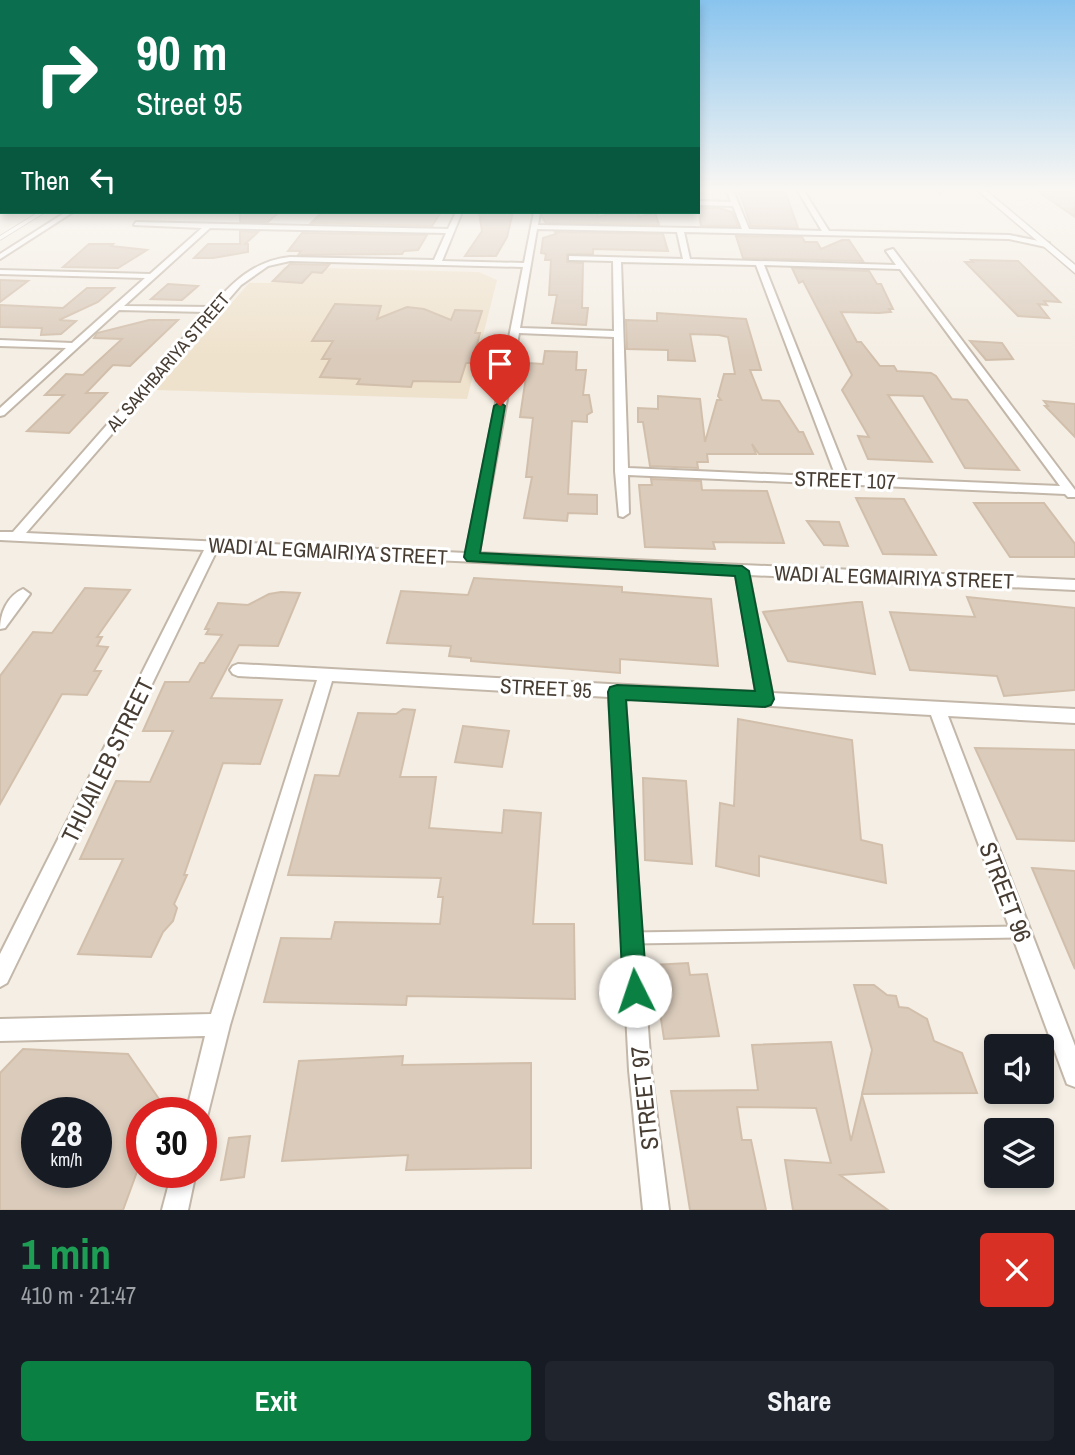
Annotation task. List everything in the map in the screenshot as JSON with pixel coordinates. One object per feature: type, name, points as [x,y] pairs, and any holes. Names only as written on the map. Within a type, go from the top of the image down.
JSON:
[{"type":"street","points":[[0,257],[19,244]]},
{"type":"street","points":[[0,414],[187,244]]},
{"type":"street","points":[[437,263],[445,244]]},
{"type":"street","points":[[472,557],[530,244]]},
{"type":"street","points":[[683,244],[687,261]]},
{"type":"street","points":[[1046,245],[1075,270]]},
{"type":"street","name":"STREET 107","points":[[890,251],[1072,494]]},
{"type":"street","points":[[572,258],[902,267]]},
{"type":"street","name":"AL SAKHBARIYA STREET","points":[[16,537],[245,274],[272,261],[290,259],[526,265]]},
{"type":"street","points":[[617,260],[623,513]]},
{"type":"street","points":[[759,263],[843,479]]},
{"type":"street","points":[[0,272],[152,276]]},
{"type":"street","points":[[119,308],[213,310]]},
{"type":"street","points":[[513,330],[617,334]]},
{"type":"street","points":[[0,343],[76,346]]},
{"type":"street","name":"STREET 107","points":[[621,471],[843,479],[1072,494]]},
{"type":"street","name":"WADI AL EGMAIRIYA STREET","points":[[0,536],[1075,585]]},
{"type":"street","name":"THUAILEB STREET","points":[[0,976],[214,545]]},
{"type":"street","points":[[742,571],[765,699]]},
{"type":"street","points":[[0,624],[23,594]]},
{"type":"street","name":"STREET 95","points":[[238,670],[1075,716]]},
{"type":"street","points":[[202,1097],[219,1025],[326,676]]},
{"type":"street","name":"STREET 97","points":[[617,692],[640,1070],[656,1210]]},
{"type":"street","name":"STREET 96","points":[[937,709],[1075,1076]]},
{"type":"street","points":[[0,1030],[219,1025]]},
{"type":"street","points":[[175,1210],[180,1188]]},
{"type":"lane","points":[[631,938],[1021,932]]},
{"type":"shaded area","points":[[284,267],[479,272],[497,280],[467,399],[156,390],[249,283],[270,283]]},
{"type":"building","points":[[88,244],[113,244],[111,246],[147,250],[118,268],[63,267]]},
{"type":"building","points":[[208,244],[248,244],[248,252],[194,258]]},
{"type":"building","points":[[293,244],[421,244],[418,250],[404,251],[402,254],[298,255],[301,251],[288,251]]},
{"type":"building","points":[[473,244],[503,244],[496,256],[465,256]]},
{"type":"building","points":[[542,244],[666,244],[668,251],[593,249],[593,254],[567,254],[567,262],[583,263],[582,308],[588,308],[586,325],[552,323],[557,295],[549,295],[551,260],[545,260],[546,254],[541,253]]},
{"type":"building","points":[[739,244],[818,244],[821,249],[832,244],[852,244],[863,261],[743,258]]},
{"type":"building","points":[[971,260],[1018,261],[1060,302],[1044,301],[1047,305],[1038,304],[1049,318],[1018,316],[965,262],[973,262]]},
{"type":"building","points":[[290,264],[329,265],[322,273],[312,272],[302,283],[273,281]]},
{"type":"building","points":[[792,268],[869,271],[877,284],[881,284],[893,309],[889,309],[891,312],[879,313],[841,312],[857,342],[861,342],[880,366],[894,366],[897,371],[931,373],[952,399],[967,400],[1019,470],[965,468],[923,396],[888,395],[932,462],[868,459],[858,436],[869,437],[842,390],[852,375],[803,281],[799,283]]},
{"type":"building","points":[[0,280],[28,281],[0,302]]},
{"type":"building","points":[[168,284],[198,286],[182,300],[151,299]]},
{"type":"building","points":[[87,288],[114,288],[98,302],[59,320],[76,321],[61,334],[41,335],[42,328],[0,327],[0,305],[63,308]]},
{"type":"building","points":[[335,304],[381,306],[377,319],[407,307],[424,309],[451,320],[455,310],[482,311],[475,333],[480,333],[472,363],[466,363],[460,382],[413,381],[411,387],[357,384],[360,379],[320,377],[330,359],[322,359],[333,341],[312,341]]},
{"type":"building","points":[[657,313],[746,319],[761,370],[750,370],[762,400],[779,401],[799,432],[803,432],[813,454],[759,454],[752,444],[756,454],[707,454],[708,462],[697,462],[698,468],[650,466],[643,422],[638,422],[638,408],[658,409],[658,396],[700,399],[705,442],[717,400],[721,400],[718,396],[724,374],[735,374],[728,337],[690,334],[695,361],[668,360],[668,350],[627,349],[626,320],[657,321]]},
{"type":"building","points":[[149,320],[178,320],[130,366],[113,365],[86,393],[107,393],[69,433],[27,431],[64,395],[45,395],[66,374],[83,375],[122,339],[94,338],[97,333]]},
{"type":"building","points":[[970,341],[1002,343],[1013,359],[986,360]]},
{"type":"building","points":[[545,351],[577,352],[576,370],[586,370],[583,395],[589,395],[592,412],[587,415],[587,422],[572,421],[568,494],[597,495],[597,514],[568,513],[567,521],[524,518],[532,477],[526,477],[533,418],[520,417],[528,363],[543,364]]},
{"type":"building","points":[[1044,401],[1075,404],[1075,437],[1045,406],[1048,406]]},
{"type":"building","points":[[651,479],[701,481],[702,490],[767,491],[784,543],[713,542],[715,549],[645,547],[639,485],[652,485]]},
{"type":"building","points":[[856,498],[904,499],[936,555],[883,554]]},
{"type":"building","points":[[974,503],[1044,503],[1075,544],[1075,557],[1010,557]]},
{"type":"building","points":[[807,521],[839,522],[848,546],[824,545]]},
{"type":"building","points":[[474,578],[622,587],[622,592],[711,599],[718,666],[620,659],[620,673],[471,661],[471,658],[449,656],[451,646],[387,643],[401,591],[468,595]]},
{"type":"building","points":[[85,588],[130,590],[97,637],[102,637],[97,646],[108,647],[94,671],[101,671],[87,695],[62,694],[0,804],[0,676],[33,632],[52,633]]},
{"type":"building","points":[[300,593],[278,646],[239,645],[211,698],[282,700],[260,764],[223,763],[184,875],[187,875],[174,904],[177,908],[173,921],[163,932],[151,957],[78,954],[123,859],[80,859],[116,781],[150,782],[173,731],[143,731],[165,682],[189,682],[200,663],[204,663],[222,635],[206,634],[209,629],[205,629],[218,603],[248,605],[269,594]]},
{"type":"building","points":[[967,597],[1075,608],[1075,690],[1004,696],[997,676],[910,670],[890,612],[975,617]]},
{"type":"building","points":[[862,602],[875,674],[788,661],[763,612]]},
{"type":"building","points":[[403,709],[415,710],[400,777],[436,777],[429,828],[502,833],[504,810],[541,813],[533,924],[574,924],[575,999],[407,996],[406,1005],[264,1002],[281,938],[331,939],[335,922],[440,924],[443,897],[438,897],[441,878],[288,875],[315,775],[339,776],[358,713],[396,714]]},
{"type":"building","points":[[738,719],[852,740],[861,840],[882,845],[886,883],[759,856],[759,876],[716,866],[720,803],[734,806]]},
{"type":"building","points":[[463,726],[509,731],[502,767],[455,762]]},
{"type":"building","points":[[975,748],[1075,750],[1075,841],[1017,839]]},
{"type":"building","points":[[643,778],[686,781],[692,864],[645,860]]},
{"type":"building","points":[[1032,868],[1075,871],[1075,969]]},
{"type":"building","points":[[688,963],[690,975],[707,974],[719,1036],[664,1039],[653,965]]},
{"type":"building","points":[[854,985],[874,985],[887,995],[896,996],[899,1007],[908,1008],[927,1019],[934,1041],[962,1053],[977,1093],[862,1094],[872,1050]]},
{"type":"building","points":[[831,1042],[851,1141],[862,1095],[884,1172],[840,1175],[888,1210],[793,1210],[785,1160],[831,1163],[816,1108],[737,1107],[742,1140],[751,1140],[766,1210],[690,1210],[671,1091],[758,1090],[752,1045]]},
{"type":"building","points":[[23,1049],[128,1054],[158,1097],[126,1097],[126,1188],[131,1188],[123,1210],[0,1210],[0,1073]]},
{"type":"building","points":[[403,1056],[402,1065],[531,1063],[531,1168],[406,1170],[408,1155],[282,1161],[299,1061]]},
{"type":"building","points":[[250,1136],[244,1177],[221,1180],[229,1138]]},
{"type":"route","points":[[500,406],[472,557],[742,571],[765,699],[617,692],[635,991]]}]
